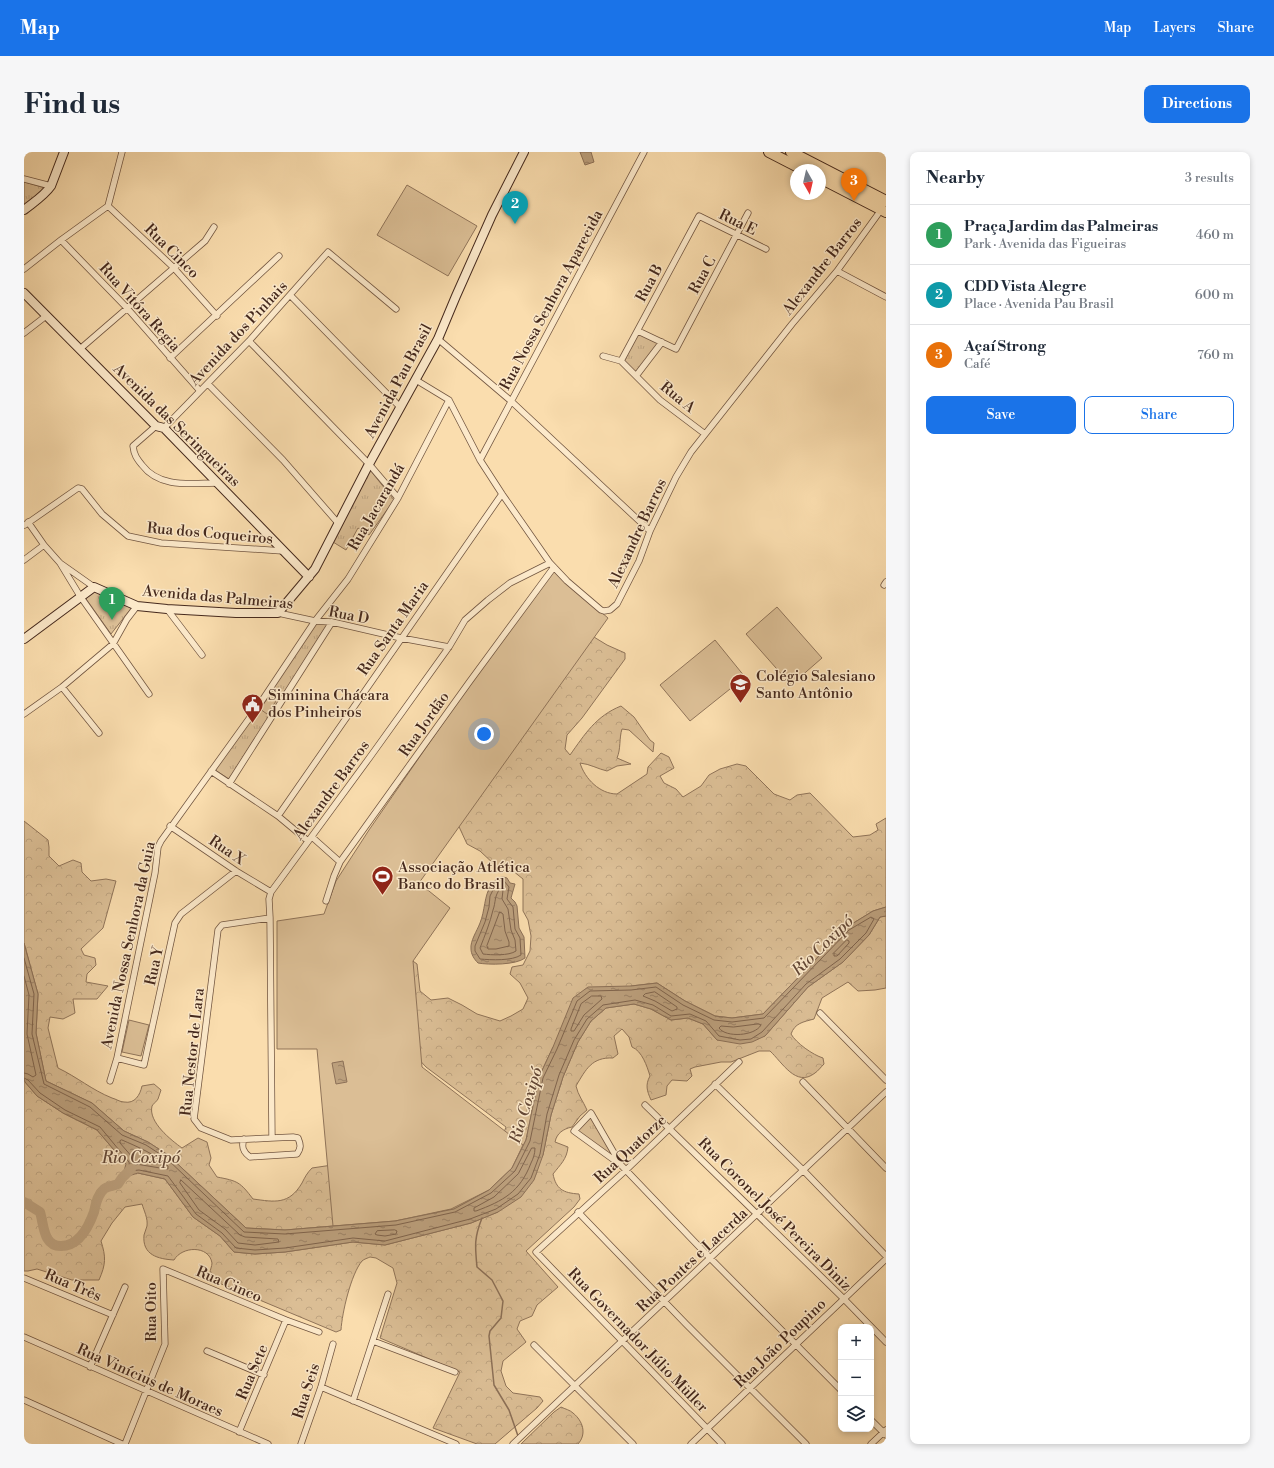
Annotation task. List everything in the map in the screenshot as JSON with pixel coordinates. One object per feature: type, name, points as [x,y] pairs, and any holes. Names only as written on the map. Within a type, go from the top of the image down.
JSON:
[{"type":"highway","points":[[769,152],[792,164]]},
{"type":"highway","points":[[791,152],[884,207]]},
{"type":"highway","points":[[826,181],[884,207]]},
{"type":"street","points":[[24,210],[44,195],[51,186],[64,152]]},
{"type":"street","points":[[24,269],[108,206],[122,152]]},
{"type":"street","name":"Avenida Pau Brasil","points":[[278,613],[309,577],[321,558],[369,464],[438,339],[489,222],[524,152]]},
{"type":"street","name":"Rua Nossa Senhora Aparecida","points":[[480,460],[644,152]]},
{"type":"street","points":[[24,179],[51,186]]},
{"type":"street","name":"Rua Cinco","points":[[108,206],[174,267],[217,316]]},
{"type":"street","name":"Alexandre Barros","points":[[271,892],[449,647],[465,620],[488,600],[510,583],[552,565],[567,581],[601,610],[610,610],[617,604],[639,562],[650,531],[679,470],[691,452],[792,324],[837,271],[884,207]]},
{"type":"street","name":"Rua C","points":[[662,342],[676,349],[748,213]]},
{"type":"street","name":"Rua E","points":[[699,216],[766,249]]},
{"type":"street","name":"Rua B","points":[[621,361],[699,216]]},
{"type":"street","points":[[80,349],[205,241],[214,227]]},
{"type":"street","name":"Rua Vitóra Regia","points":[[61,240],[127,308],[200,391]]},
{"type":"street","name":"Avenida dos Pinhais","points":[[218,483],[188,484],[169,482],[157,478],[146,470],[134,454],[133,446],[160,427],[208,384],[291,296],[328,252],[396,309]]},
{"type":"street","points":[[170,358],[217,316],[279,256]]},
{"type":"street","points":[[837,271],[886,297]]},
{"type":"street","name":"Avenida das Seringueiras","points":[[24,293],[218,483],[309,577]]},
{"type":"street","points":[[291,296],[400,407]]},
{"type":"street","points":[[24,334],[46,316]]},
{"type":"street","points":[[636,376],[662,342],[638,331]]},
{"type":"street","points":[[438,339],[511,401],[650,531]]},
{"type":"street","points":[[249,341],[369,464],[398,498]]},
{"type":"street","name":"Rua A","points":[[603,356],[621,361],[660,400],[706,434]]},
{"type":"street","points":[[416,380],[449,400],[480,460],[552,565]]},
{"type":"street","points":[[208,384],[289,467],[338,523]]},
{"type":"street","name":"Rua Jacarandá","points":[[315,621],[348,579],[398,498],[449,400]]},
{"type":"street","name":"Rua dos Coqueiros","points":[[26,524],[75,489],[80,488],[102,514],[128,536],[161,543],[284,551]]},
{"type":"street","name":"Rua Santa Maria","points":[[278,816],[502,494]]},
{"type":"street","name":"Avenida das Palmeiras","points":[[26,524],[60,563],[94,587],[138,606],[236,613],[278,613],[315,621]]},
{"type":"street","points":[[24,560],[44,545]]},
{"type":"street","points":[[60,563],[80,596],[150,694]]},
{"type":"street","name":"Rua Jordão","points":[[326,901],[340,862],[552,565]]},
{"type":"street","points":[[24,639],[94,587]]},
{"type":"street","points":[[24,714],[62,687],[113,644],[127,619],[138,606]]},
{"type":"street","points":[[168,609],[202,654]]},
{"type":"street","name":"Rua D","points":[[315,621],[332,622],[401,638],[449,647]]},
{"type":"street","name":"Avenida Nossa Senhora da Guia","points":[[110,1082],[117,1058],[155,873],[158,847],[170,826],[261,702],[315,621]]},
{"type":"street","points":[[229,784],[332,622]]},
{"type":"street","points":[[62,687],[99,733]]},
{"type":"street","points":[[211,771],[278,816],[340,862]]},
{"type":"street","name":"Rua X","points":[[170,826],[236,871],[271,892]]},
{"type":"street","name":"Rua Y","points":[[117,1058],[144,1065],[176,923],[181,914],[236,871]]},
{"type":"street","points":[[271,892],[269,899],[272,1138]]},
{"type":"street","name":"Rua Nestor de Lara","points":[[244,1140],[242,1146],[243,1150],[250,1157],[296,1154],[300,1149],[301,1144],[298,1138],[293,1136],[231,1140],[201,1128],[194,1119],[218,930],[222,925],[270,918]]},
{"type":"street","points":[[820,1014],[886,1080]]},
{"type":"street","name":"Rua Quatorze","points":[[536,1252],[578,1212],[626,1170],[739,1062]]},
{"type":"street","points":[[803,1082],[886,1168]]},
{"type":"street","points":[[715,1084],[803,1170],[886,1258]]},
{"type":"street","name":"Rua Pontes e Lacerda","points":[[514,1443],[886,1092]]},
{"type":"street","name":"Rua Coronel José Pereira Diniz","points":[[646,1105],[886,1342]]},
{"type":"street","points":[[621,1165],[591,1113],[574,1131],[621,1165],[795,1345],[838,1387]]},
{"type":"street","points":[[578,1212],[806,1444]]},
{"type":"street","name":"Rua Governador Júlio Müller","points":[[536,1252],[722,1444]]},
{"type":"street","name":"Rua João Poupino","points":[[691,1444],[886,1258]]},
{"type":"street","name":"Rua Cinco","points":[[163,1269],[286,1320],[320,1332]]},
{"type":"street","name":"Rua Oito","points":[[124,1444],[165,1344],[163,1269]]},
{"type":"street","name":"Rua Três","points":[[24,1278],[113,1315]]},
{"type":"street","points":[[90,1367],[125,1287]]},
{"type":"street","points":[[353,1401],[388,1294]]},
{"type":"street","name":"Rua Sete","points":[[240,1432],[286,1320]]},
{"type":"street","name":"Rua Vinícius de Moraes","points":[[24,1337],[268,1444]]},
{"type":"street","points":[[373,1341],[455,1372]]},
{"type":"street","name":"Rua Seis","points":[[302,1444],[321,1387],[333,1344]]},
{"type":"street","points":[[534,1346],[633,1444]]},
{"type":"street","points":[[206,1351],[264,1375]]},
{"type":"street","points":[[321,1387],[456,1444]]},
{"type":"street","points":[[24,1400],[124,1444]]},
{"type":"street","points":[[871,1444],[885,1432],[874,1423]]},
{"type":"green space","points":[[24,182],[42,187],[45,190],[24,208]]},
{"type":"green space","points":[[407,185],[477,226],[448,276],[377,235]]},
{"type":"green space","points":[[639,333],[660,343],[636,374],[622,361]]},
{"type":"green space","points":[[370,470],[394,500],[369,535],[358,528],[346,550],[333,542]]},
{"type":"green space","name":"Associação Atlética Banco do Brasil","points":[[553,571],[608,618],[419,883],[450,908],[413,961],[422,1067],[523,1145],[512,1168],[489,1190],[451,1209],[395,1221],[333,1226],[317,1049],[277,1049],[277,921],[324,914],[336,881],[369,830],[486,661]]},
{"type":"green space","points":[[94,589],[133,606],[111,634],[84,596]]},
{"type":"green space","points":[[777,607],[822,658],[791,685],[746,634]]},
{"type":"green space","points":[[316,623],[328,624],[229,779],[215,770]]},
{"type":"green space","points":[[589,634],[607,645],[625,653],[625,659],[582,718],[567,735],[565,749],[570,755],[586,733],[598,720],[612,710],[621,706],[634,717],[650,740],[654,743],[653,752],[629,730],[622,729],[617,758],[631,764],[617,766],[607,771],[580,763],[589,780],[599,788],[617,794],[647,774],[648,767],[661,753],[669,757],[674,768],[660,776],[664,783],[676,789],[683,797],[701,786],[709,775],[720,769],[737,764],[746,766],[774,794],[790,800],[797,795],[810,793],[853,837],[870,835],[878,830],[876,824],[886,818],[886,907],[873,911],[847,927],[763,1014],[732,1018],[715,1016],[685,1001],[657,983],[631,986],[553,1047],[539,1077],[526,1140],[512,1168],[489,1190],[454,1209],[333,1226],[285,1230],[246,1228],[168,1155],[148,1142],[124,1131],[92,1103],[46,1081],[36,1033],[38,994],[24,943],[24,821],[48,840],[49,856],[59,866],[73,860],[81,863],[82,872],[91,881],[106,879],[116,881],[103,928],[81,949],[84,955],[95,958],[96,965],[87,974],[86,982],[108,986],[97,999],[73,999],[75,1013],[63,1019],[50,1017],[48,1028],[58,1068],[98,1091],[122,1102],[131,1102],[138,1096],[142,1086],[154,1084],[161,1090],[158,1099],[152,1106],[152,1112],[153,1118],[161,1130],[182,1148],[198,1138],[207,1142],[211,1158],[209,1165],[217,1177],[238,1183],[253,1199],[275,1201],[287,1199],[292,1195],[312,1168],[501,1140],[506,1127],[426,1067],[411,1051],[396,949],[417,964],[420,991],[431,1000],[448,998],[477,1014],[500,1021],[523,1009],[528,998],[520,983],[510,974],[512,967],[523,965],[530,951],[531,936],[528,920],[523,911],[523,879],[513,871],[496,866],[480,851],[467,844],[455,818]]},
{"type":"green space","points":[[715,640],[745,677],[690,721],[660,685]]},
{"type":"green space","points":[[274,689],[281,694],[267,714],[260,709]]},
{"type":"green space","points":[[886,916],[886,988],[858,991],[848,982],[822,998],[814,1019],[797,1025],[791,1034],[801,1045],[823,1058],[824,1064],[808,1077],[796,1076],[790,1072],[770,1051],[759,1051],[731,1062],[721,1062],[690,1069],[692,1076],[687,1081],[672,1080],[667,1086],[666,1095],[651,1100],[647,1088],[647,1082],[650,1076],[646,1063],[639,1052],[632,1047],[629,1037],[622,1029],[614,1036],[618,1054],[613,1058],[606,1058],[595,1062],[590,1065],[583,1074],[576,1086],[587,1110],[580,1116],[572,1127],[563,1130],[557,1136],[555,1142],[568,1147],[565,1158],[553,1174],[558,1187],[569,1193],[579,1194],[580,1199],[574,1207],[526,1251],[558,1287],[537,1305],[532,1316],[520,1321],[517,1329],[526,1342],[503,1361],[501,1371],[506,1386],[513,1393],[540,1397],[543,1401],[537,1408],[495,1444],[477,1444],[433,1428],[460,1372],[380,1338],[397,1283],[393,1268],[376,1258],[370,1257],[365,1259],[358,1267],[348,1294],[341,1330],[336,1332],[219,1283],[210,1273],[212,1263],[210,1257],[201,1250],[189,1250],[183,1252],[174,1260],[152,1255],[148,1251],[144,1242],[147,1223],[142,1204],[125,1207],[112,1223],[101,1241],[104,1252],[104,1260],[103,1269],[99,1280],[72,1280],[37,1269],[24,1271],[24,1078],[25,1082],[37,1096],[63,1113],[97,1130],[126,1164],[138,1173],[165,1179],[193,1217],[220,1236],[234,1252],[255,1254],[285,1252],[353,1242],[385,1245],[471,1223],[498,1212],[543,1155],[551,1115],[563,1077],[578,1042],[591,1021],[606,1008],[634,1004],[651,1009],[671,1020],[688,1018],[703,1024],[717,1040],[765,1036],[808,987],[843,962],[869,935],[880,917]]},
{"type":"green space","points":[[129,1020],[149,1025],[141,1056],[122,1052]]},
{"type":"green space","points":[[591,1115],[618,1160],[575,1131]]},
{"type":"green space","points":[[561,1407],[572,1412],[579,1420],[583,1428],[581,1440],[578,1444],[521,1444],[554,1412]]},
{"type":"water","points":[[580,152],[591,152],[594,162],[585,165]]},
{"type":"water","points":[[503,877],[507,878],[510,883],[515,884],[511,898],[517,906],[519,928],[524,937],[525,958],[509,963],[478,963],[474,958],[471,946],[482,918],[489,889],[495,881]]},
{"type":"water","name":"Rio Coxipó","points":[[886,907],[886,916],[880,917],[869,935],[843,962],[808,987],[765,1036],[752,1042],[740,1044],[717,1040],[703,1024],[688,1018],[671,1020],[651,1009],[634,1004],[606,1008],[591,1021],[578,1042],[563,1077],[551,1115],[543,1155],[534,1180],[521,1197],[498,1212],[471,1223],[385,1245],[353,1242],[285,1252],[255,1254],[234,1252],[220,1236],[193,1217],[165,1179],[138,1173],[122,1178],[126,1164],[97,1130],[63,1113],[37,1096],[25,1082],[24,1078],[24,943],[38,994],[36,1033],[46,1081],[92,1103],[124,1131],[148,1142],[168,1155],[246,1228],[285,1230],[395,1221],[454,1209],[489,1190],[512,1168],[526,1140],[539,1077],[573,998],[588,987],[631,986],[657,983],[685,1001],[715,1016],[732,1018],[763,1014],[847,927],[873,911]]},
{"type":"water","points":[[343,1061],[347,1082],[336,1084],[332,1063]]},
{"type":"waterway","points":[[24,1202],[40,1212],[45,1234],[51,1243],[61,1246],[67,1245],[78,1239],[86,1229],[94,1212],[98,1197],[102,1191],[107,1187],[118,1184],[131,1169]]},
{"type":"waterway","points":[[482,1218],[476,1242],[477,1267],[492,1280],[503,1301],[501,1318],[490,1331],[489,1336],[494,1385],[509,1410],[518,1436]]},
{"type":"place","name":"Açaí Strong","points":[[854,201]]},
{"type":"place","name":"CDD Vista Alegre","points":[[515,224]]},
{"type":"place","name":"Praça Jardim das Palmeiras","points":[[112,620]]},
{"type":"place","name":"Colégio Salesiano Santo Antônio","points":[[740,704]]},
{"type":"place","name":"Siminina Chácara dos Pinheiros","points":[[253,724]]},
{"type":"place","name":"Associação Atlética Banco do Brasil","points":[[383,896]]}]
